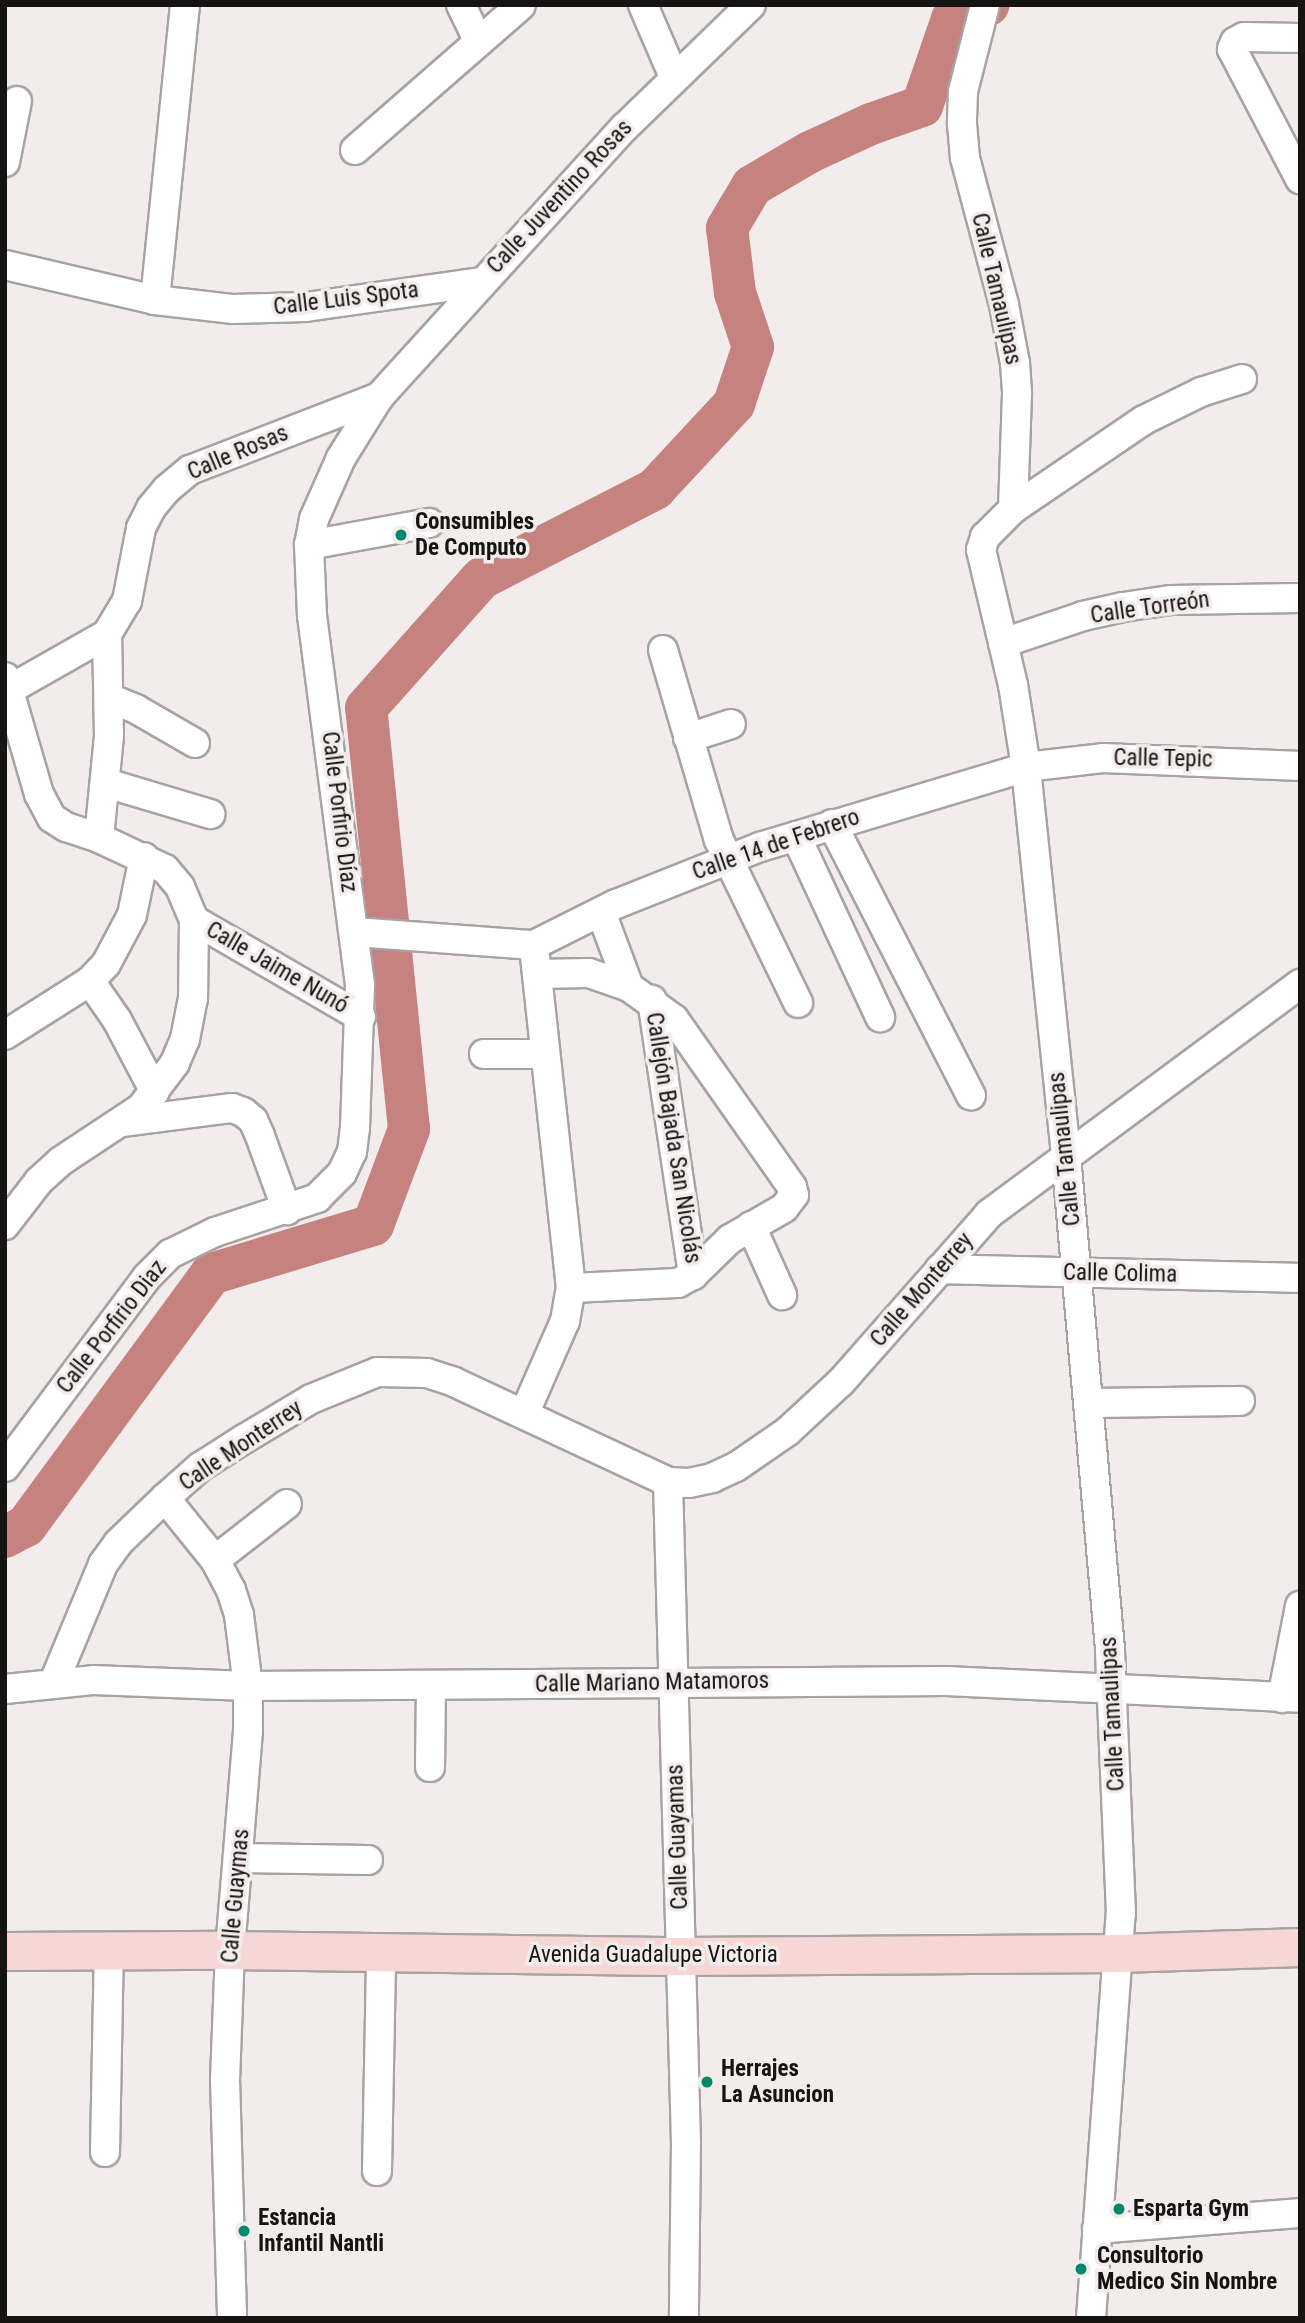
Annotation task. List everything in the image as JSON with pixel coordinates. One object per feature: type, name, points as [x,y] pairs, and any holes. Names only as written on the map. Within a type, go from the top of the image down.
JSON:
[{"type":"main road","name":"Avenida Guadalupe Victoria","points":[[5,1951],[230,1950],[682,1956],[1119,1953],[1300,1947]]},
{"type":"street","points":[[155,300],[185,5]]},
{"type":"street","points":[[461,5],[479,42]]},
{"type":"street","points":[[355,150],[521,5]]},
{"type":"street","points":[[643,5],[674,77]]},
{"type":"street","name":"Calle Juventino Rosas","points":[[379,397],[482,282],[674,77],[751,5]]},
{"type":"street","name":"Calle Tamaulipas","points":[[982,18],[963,91],[962,124],[968,171],[1004,305],[1015,363],[1017,394],[1013,509],[985,537],[981,550],[1003,643],[1026,767],[1089,1404],[1112,1689],[1121,1874],[1119,1953],[1091,2318]]},
{"type":"street","points":[[1300,38],[1244,37],[1235,42],[1232,48],[1300,179]]},
{"type":"street","points":[[5,162],[17,101]]},
{"type":"street","name":"Calle Luis Spota","points":[[5,265],[155,300],[233,309],[293,308],[482,282]]},
{"type":"street","points":[[1013,509],[1144,420],[1201,392],[1242,379]]},
{"type":"street","name":"Calle Porfirio Díaz","points":[[287,1210],[317,1198],[330,1188],[342,1173],[352,1152],[361,1017],[355,932],[312,616],[309,545],[314,519],[324,492],[379,397]]},
{"type":"street","name":"Calle Rosas","points":[[107,634],[127,601],[141,528],[167,488],[190,470],[379,397]]},
{"type":"street","points":[[309,545],[429,523]]},
{"type":"street","name":"Calle Torreón","points":[[1003,643],[1083,616],[1123,607],[1197,599],[1300,598]]},
{"type":"street","points":[[5,1225],[39,1181],[61,1161],[121,1122],[155,1092],[175,1063],[190,1019],[194,920],[180,887],[165,869],[144,857],[66,827],[52,818],[44,807],[7,687],[107,634],[109,698],[106,783],[99,838]]},
{"type":"street","points":[[663,650],[711,817],[728,860],[798,1003]]},
{"type":"street","points":[[109,698],[135,709],[195,743]]},
{"type":"street","points":[[688,738],[731,724]]},
{"type":"street","name":"Calle Tepic","points":[[1026,767],[1104,758],[1300,766]]},
{"type":"street","name":"Calle 14 de Febrero","points":[[534,945],[601,912],[728,860],[832,824],[1026,767]]},
{"type":"street","points":[[106,783],[210,814]]},
{"type":"street","points":[[832,824],[971,1096]]},
{"type":"street","points":[[796,836],[880,1017]]},
{"type":"street","points":[[5,1035],[90,981],[120,943],[132,915],[144,857]]},
{"type":"street","name":"Callejón Bajada San Nicolás","points":[[601,912],[640,994],[694,1275]]},
{"type":"street","name":"Calle Jaime Nunó","points":[[194,920],[361,1017]]},
{"type":"street","points":[[355,932],[534,945],[571,1288],[565,1321],[525,1412]]},
{"type":"street","points":[[537,974],[589,973],[640,994],[674,1019],[695,1045],[792,1187],[792,1201],[730,1239],[694,1275],[678,1283],[659,1286],[571,1288]]},
{"type":"street","points":[[90,981],[117,1020],[155,1092]]},
{"type":"street","name":"Calle Monterrey","points":[[54,1682],[103,1564],[118,1543],[164,1498],[200,1467],[266,1426],[312,1399],[377,1372],[428,1373],[525,1412],[668,1482],[689,1483],[712,1478],[736,1467],[788,1431],[841,1382],[989,1214],[1066,1154],[1300,984]]},
{"type":"street","points":[[484,1054],[545,1054]]},
{"type":"street","points":[[121,1122],[232,1108],[243,1112],[253,1120],[287,1210]]},
{"type":"street","name":"Calle Porfirio Diaz","points":[[5,1467],[147,1277],[170,1254],[215,1232],[287,1210]]},
{"type":"street","points":[[751,1226],[782,1295]]},
{"type":"street","name":"Calle Colima","points":[[940,1269],[1300,1278]]},
{"type":"street","points":[[1089,1404],[1240,1401]]},
{"type":"street","name":"Calle Guayamas","points":[[668,1482],[671,1682],[682,1956],[687,2213],[684,2318]]},
{"type":"street","name":"Calle Guaymas","points":[[164,1498],[215,1560],[231,1590],[239,1615],[248,1686],[248,1731],[230,1950],[225,2080],[232,2318]]},
{"type":"street","points":[[215,1560],[287,1504]]},
{"type":"street","points":[[1291,1698],[1300,1606]]},
{"type":"street","name":"Calle Mariano Matamoros","points":[[5,1689],[93,1680],[248,1686],[946,1681],[1291,1698]]},
{"type":"street","points":[[430,1767],[431,1685]]},
{"type":"street","points":[[239,1858],[368,1860]]},
{"type":"street","points":[[105,2152],[109,1950]]},
{"type":"street","points":[[377,2171],[381,1953]]},
{"type":"street","points":[[1097,2229],[1300,2213]]},
{"type":"waterway","points":[[5,1537],[26,1526],[211,1274],[373,1225],[409,1129],[366,708],[482,578],[655,489],[734,404],[753,347],[735,293],[727,228],[752,186],[810,152],[871,124],[922,106],[952,19],[988,5]]},
{"type":"place","name":"Consumibles De Computo","points":[[401,535]]},
{"type":"place","name":"Herrajes La Asuncion","points":[[707,2082]]},
{"type":"place","name":"Esparta Gym","points":[[1119,2209]]},
{"type":"place","name":"Estancia Infantil Nantli","points":[[244,2231]]},
{"type":"place","name":"Consultorio Medico Sin Nombre","points":[[1081,2269]]}]
